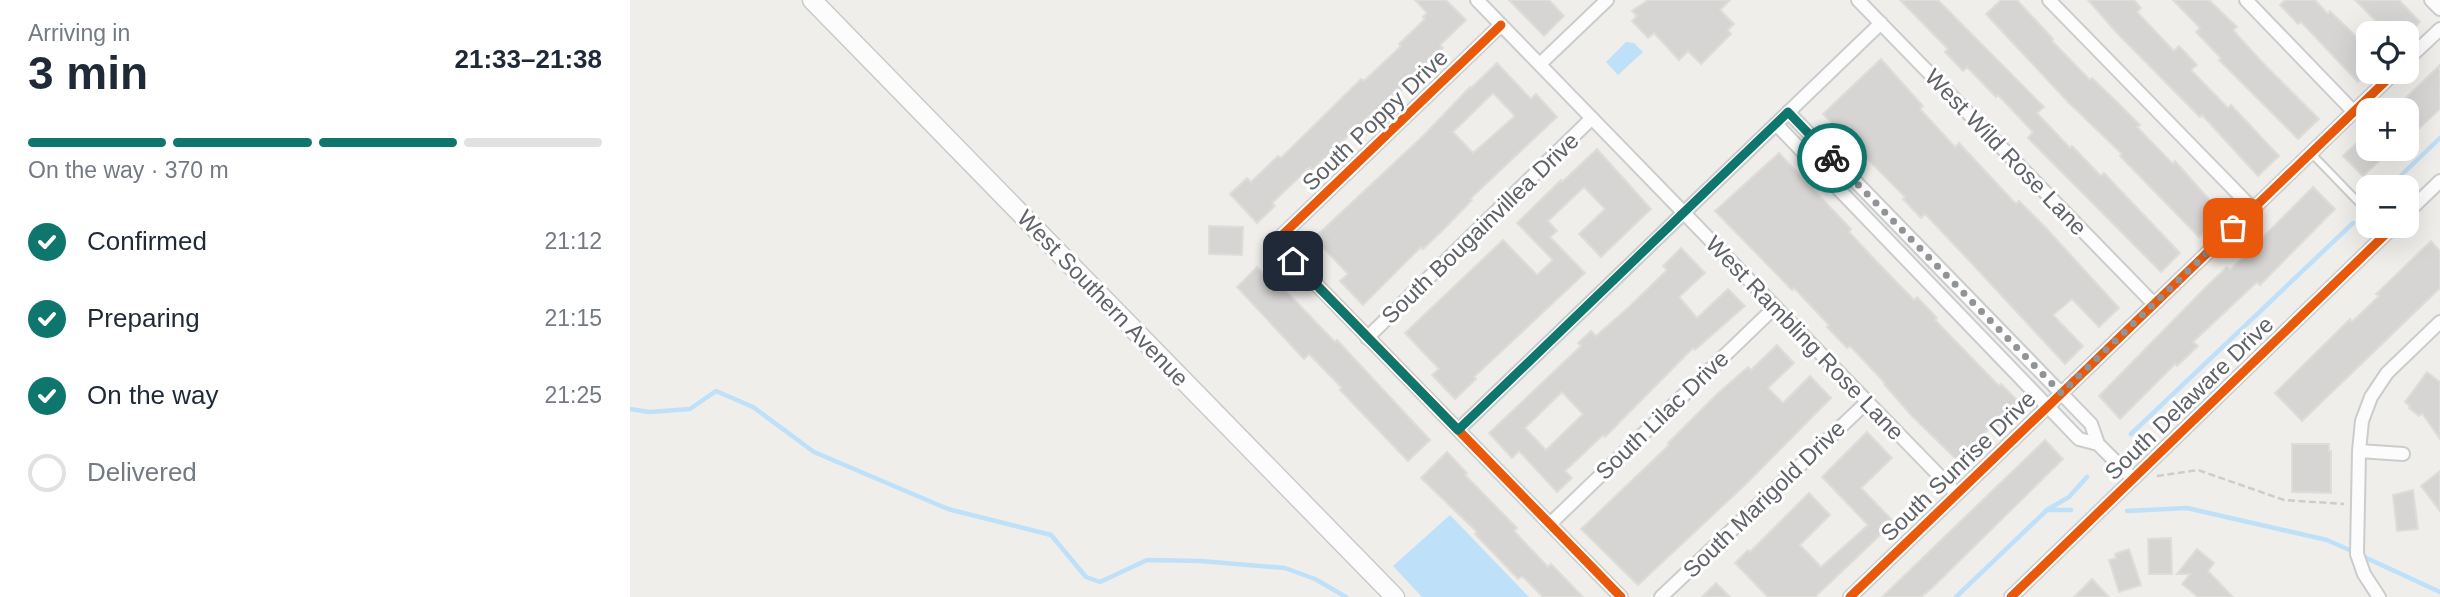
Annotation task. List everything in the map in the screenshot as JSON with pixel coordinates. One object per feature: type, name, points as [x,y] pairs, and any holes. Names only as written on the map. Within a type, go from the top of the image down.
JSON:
[{"type":"main road","name":"West Southern Avenue","points":[[811,0],[1393,595]]},
{"type":"street","name":"West Rambling Rose Lane","points":[[1477,0],[1956,494]]},
{"type":"street","points":[[1540,64],[1606,0]]},
{"type":"street","name":"West Wild Rose Lane","points":[[1858,0],[2154,304]]},
{"type":"street","points":[[2049,0],[2253,209]]},
{"type":"street","points":[[2246,0],[2354,112]]},
{"type":"street","points":[[2431,0],[2440,9]]},
{"type":"street","points":[[1458,430],[1881,23]]},
{"type":"street","name":"South Poppy Drive","points":[[1367,338],[1275,242],[1501,24]]},
{"type":"street","points":[[2419,49],[2440,29]]},
{"type":"street","name":"South Sunrise Drive","points":[[1850,597],[2383,84]]},
{"type":"street","points":[[1788,112],[2091,424],[2098,444],[2133,479]]},
{"type":"street","name":"South Bougainvillea Drive","points":[[1367,338],[1592,118]]},
{"type":"street","points":[[1776,124],[2079,439],[2098,444]]},
{"type":"street","points":[[2419,201],[2440,181]]},
{"type":"street","name":"South Delaware Drive","points":[[2011,597],[2377,238]]},
{"type":"street","name":"South Lilac Drive","points":[[1550,524],[1775,307]]},
{"type":"street","points":[[2379,597],[2364,574],[2357,554],[2362,421],[2371,397],[2387,373],[2440,322]]},
{"type":"street","points":[[1367,338],[1621,597]]},
{"type":"street","name":"South Marigold Drive","points":[[1661,597],[1867,402]]},
{"type":"street","points":[[2359,451],[2403,454]]},
{"type":"lane","points":[[2311,153],[2356,200]]},
{"type":"path","points":[[2133,479],[2199,470],[2284,500],[2357,505]]},
{"type":"water","points":[[1626,42],[1634,43],[1643,52],[1618,75],[1606,62]]},
{"type":"water","points":[[1450,515],[1529,597],[1422,597],[1393,566]]},
{"type":"building","points":[[1415,0],[1446,0],[1466,20],[1440,45],[1443,48],[1397,94],[1395,92],[1312,170],[1310,167],[1272,203],[1275,206],[1257,223],[1230,194],[1247,178],[1251,182],[1278,156],[1281,158],[1361,79],[1364,81],[1401,46],[1399,44],[1425,19],[1423,17],[1427,13]]},
{"type":"building","points":[[1509,0],[1549,0],[1564,16],[1544,36]]},
{"type":"building","points":[[1648,0],[1730,0],[1720,10],[1734,24],[1728,30],[1731,34],[1701,64],[1688,51],[1679,60],[1654,33],[1648,38],[1632,21],[1637,16],[1632,11]]},
{"type":"building","points":[[1900,0],[1938,0],[2044,107],[2037,113],[2070,148],[2072,146],[2101,176],[2104,173],[2180,253],[2161,272],[2028,138],[2033,132],[1998,95],[1996,97],[1967,67],[1963,71],[1945,52],[1948,49]]},
{"type":"building","points":[[2001,0],[2017,0],[2052,41],[2140,125],[2137,127],[2173,164],[2175,161],[2222,214],[2199,237],[1986,14]]},
{"type":"building","points":[[2088,0],[2134,0],[2141,8],[2137,12],[2174,51],[2179,46],[2197,65],[2191,70],[2228,108],[2231,105],[2279,156],[2258,176],[2202,115],[2200,117]]},
{"type":"building","points":[[2173,0],[2209,0],[2237,27],[2233,30],[2261,61],[2319,119],[2298,139],[2219,60],[2221,58],[2196,32],[2200,28]]},
{"type":"building","points":[[2285,0],[2315,0],[2356,36],[2356,80],[2301,22],[2298,24],[2280,5]]},
{"type":"building","points":[[2355,0],[2399,0],[2420,22],[2419,23],[2376,21]]},
{"type":"building","points":[[1881,59],[1923,106],[1920,109],[1955,147],[1959,143],[2016,204],[2019,201],[2119,308],[2099,327],[2072,299],[2053,315],[2083,346],[2065,364],[1925,214],[1921,218],[1903,199],[1905,197],[1823,114]]},
{"type":"building","points":[[1497,63],[1531,99],[1536,94],[1557,117],[1363,305],[1340,281],[1348,274],[1314,238]],"holes":[[[1493,93],[1515,116],[1473,153],[1453,132]]]},
{"type":"building","points":[[2440,65],[2440,109],[2419,129],[2419,98],[2406,98]]},
{"type":"building","points":[[2356,144],[2356,161],[2379,161],[2362,175],[2343,156]]},
{"type":"building","points":[[1597,149],[1651,209],[1601,257],[1579,234],[1605,209],[1584,187],[1548,221],[1557,231],[1550,237],[1585,273],[1474,377],[1476,379],[1455,399],[1432,375],[1439,369],[1405,333],[1503,240],[1537,275],[1553,260],[1517,223]]},
{"type":"building","points":[[1779,153],[1851,229],[1849,232],[1877,262],[1914,300],[1917,297],[1937,318],[1935,320],[1999,386],[2001,384],[2021,404],[1993,431],[1990,428],[1957,460],[1912,416],[1850,346],[1847,348],[1827,327],[1829,325],[1794,288],[1792,290],[1715,211]]},
{"type":"building","points":[[2313,187],[2335,209],[2260,285],[2257,282],[2193,342],[2198,346],[2177,366],[2175,364],[2120,419],[2099,396],[2207,286],[2227,267],[2230,270]]},
{"type":"building","points":[[1209,226],[1243,227],[1242,255],[1209,254]]},
{"type":"building","points":[[2431,241],[2440,251],[2440,288],[2302,421],[2275,393],[2350,319],[2352,322],[2379,296],[2376,294]]},
{"type":"building","points":[[1681,248],[1705,273],[1679,297],[1697,318],[1728,289],[1745,306],[1695,350],[1693,348],[1605,437],[1603,435],[1565,471],[1572,478],[1557,492],[1519,451],[1512,458],[1489,433],[1581,346],[1578,343],[1591,331],[1596,336],[1630,306],[1667,270],[1663,266]],"holes":[[[1562,392],[1583,414],[1546,450],[1525,428]]]},
{"type":"building","points":[[1257,267],[1280,291],[1283,288],[1335,342],[1337,340],[1430,440],[1408,461],[1309,354],[1304,359],[1237,287]]},
{"type":"building","points":[[1777,345],[1794,363],[1768,388],[1783,403],[1810,376],[1831,398],[1746,484],[1638,585],[1581,529],[1669,445],[1717,394],[1748,367],[1751,370]]},
{"type":"building","points":[[2427,372],[2440,382],[2440,439],[2422,413],[2419,416],[2405,402]]},
{"type":"building","points":[[1867,432],[1892,458],[1861,488],[1894,522],[1815,597],[1768,597],[1735,563],[1748,550],[1750,552],[1809,493],[1830,515],[1800,545],[1821,567],[1868,525],[1822,477]]},
{"type":"building","points":[[2045,440],[2063,459],[1932,588],[1921,597],[1882,597]]},
{"type":"building","points":[[2292,444],[2329,444],[2331,493],[2292,492]]},
{"type":"building","points":[[1447,452],[1467,473],[1465,475],[1517,528],[1514,531],[1548,567],[1551,564],[1583,597],[1543,597],[1522,576],[1518,579],[1475,534],[1477,532],[1421,478]]},
{"type":"building","points":[[2440,471],[2440,511],[2421,486]]},
{"type":"building","points":[[2413,490],[2418,529],[2397,531],[2393,495]]},
{"type":"building","points":[[2171,538],[2172,574],[2149,574],[2148,539]]},
{"type":"building","points":[[2129,549],[2141,585],[2119,592],[2109,560],[2116,558],[2115,554]]},
{"type":"building","points":[[2197,549],[2214,563],[2208,571],[2233,597],[2198,597],[2182,584],[2190,574],[2177,574]]},
{"type":"building","points":[[2092,579],[2109,597],[2074,597]]},
{"type":"building","points":[[1716,583],[1730,597],[1702,597]]},
{"type":"waterway","points":[[2401,175],[2440,138]]},
{"type":"waterway","points":[[2131,434],[2353,223]]},
{"type":"waterway","points":[[630,409],[649,412],[690,409],[716,391],[753,407],[814,452],[948,509],[1051,535],[1086,577],[1100,582],[1147,560],[1201,561],[1285,568],[1315,579],[1346,597]]},
{"type":"waterway","points":[[1956,597],[2047,510],[2069,497],[2087,477]]},
{"type":"waterway","points":[[2127,511],[2187,508],[2327,540],[2354,552]]},
{"type":"waterway","points":[[2048,510],[2071,510]]},
{"type":"waterway","points":[[2362,556],[2440,592]]},
{"type":"cycle path","points":[[1501,25],[1275,242],[1621,597]]},
{"type":"cycle path","points":[[1850,597],[2383,84]]},
{"type":"cycle path","points":[[2011,597],[2382,238]]},
{"type":"way so far","points":[[1832,158],[2061,393],[2233,228]]},
{"type":"route","points":[[1293,261],[1458,430],[1788,112],[1832,158]]}]
